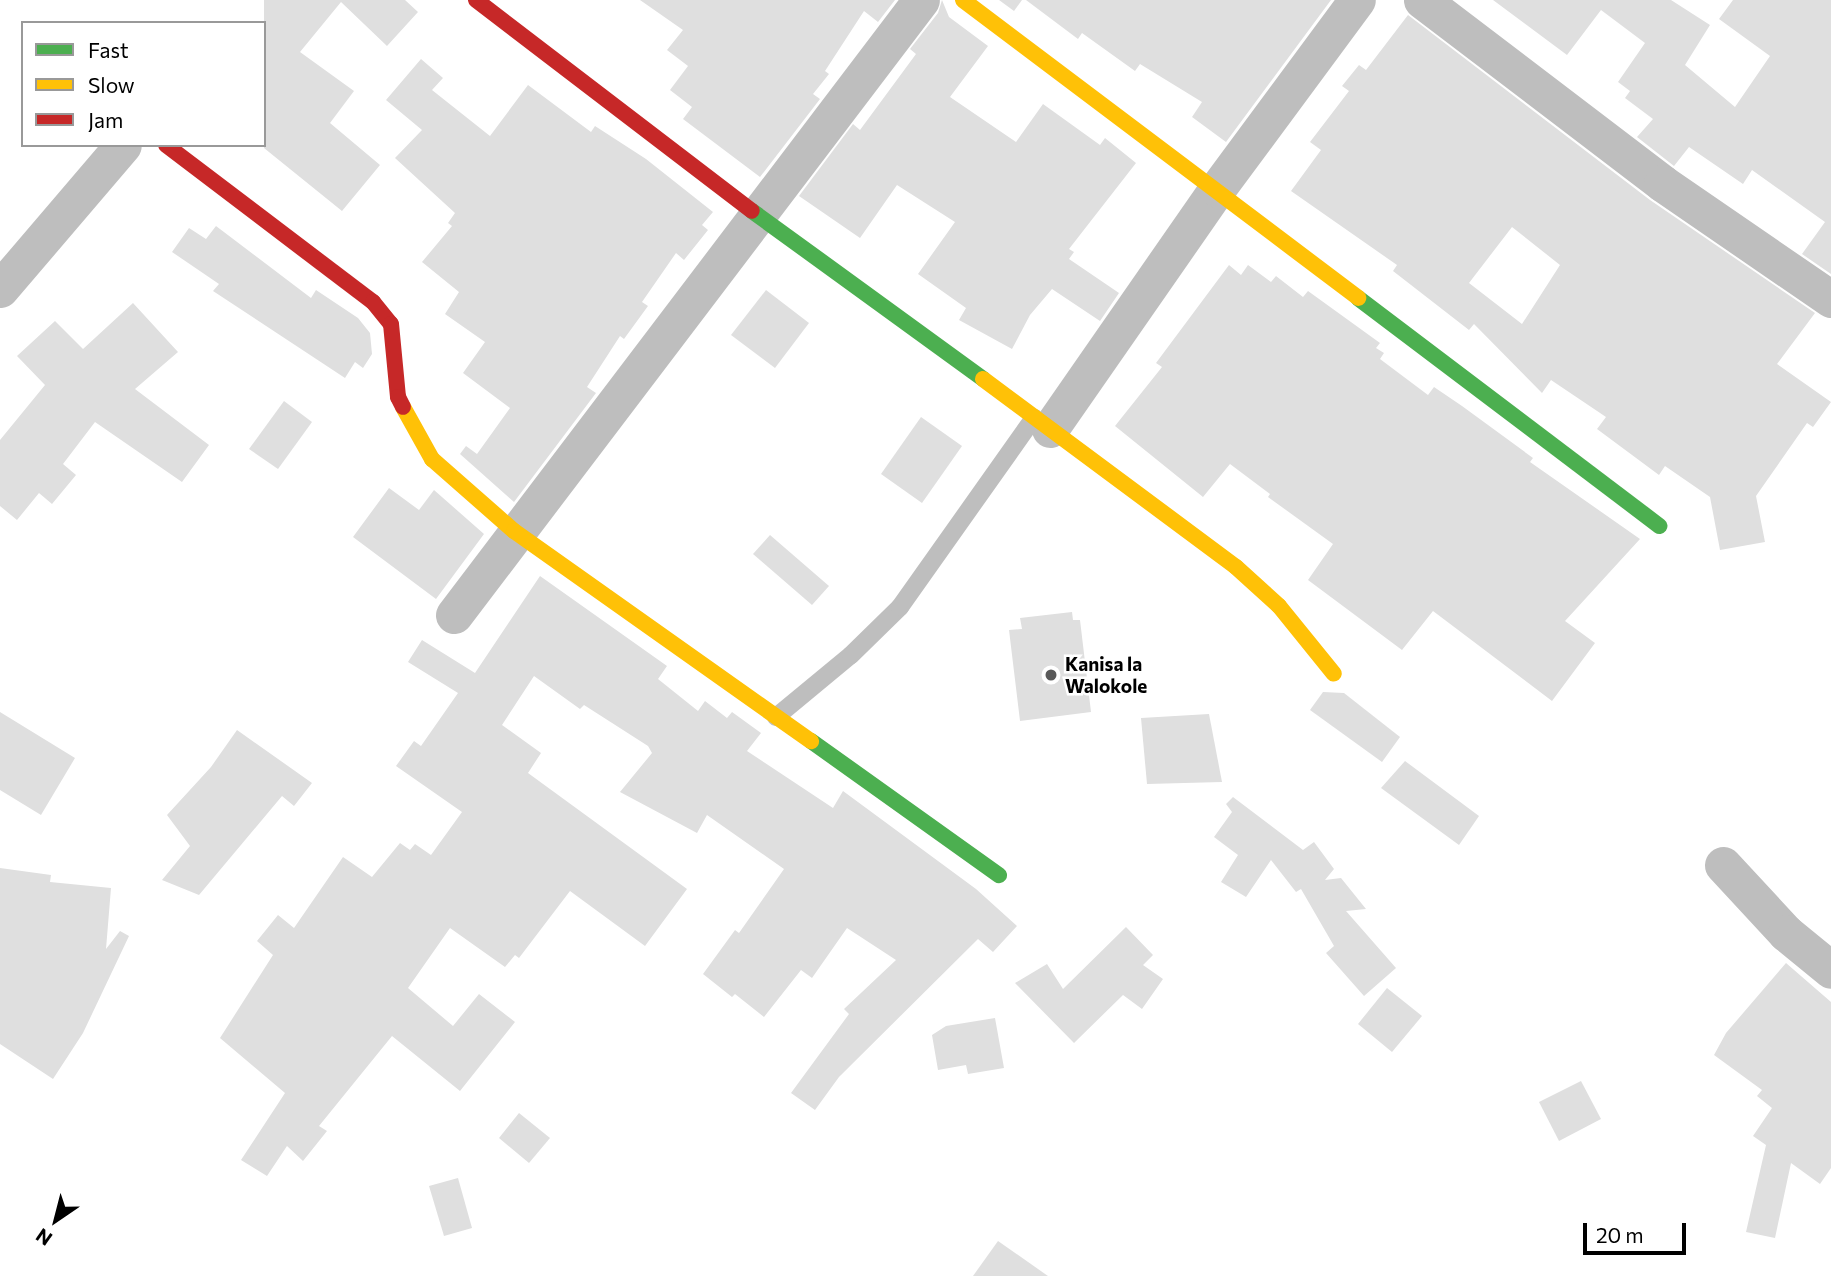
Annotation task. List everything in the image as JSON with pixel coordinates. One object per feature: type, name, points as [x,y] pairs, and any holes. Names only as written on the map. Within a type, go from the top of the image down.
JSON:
[{"type":"street","points":[[476,0],[757,215],[1236,567],[1279,606],[1334,674]]},
{"type":"street","points":[[454,615],[514,531],[920,0]]},
{"type":"street","points":[[963,0],[1217,189],[1658,526]]},
{"type":"street","points":[[1042,424],[1357,0]]},
{"type":"street","points":[[1422,0],[1662,183],[1831,299]]},
{"type":"street","points":[[0,289],[121,147]]},
{"type":"street","points":[[169,147],[373,302],[391,324],[398,397],[432,459],[514,531],[999,875]]},
{"type":"street","points":[[1723,865],[1786,933],[1831,971]]},
{"type":"lane","points":[[776,717],[852,655],[900,607],[1042,424]]},
{"type":"building","points":[[264,0],[405,0],[418,12],[387,46],[341,2],[300,52],[354,91],[330,123],[380,165],[342,211],[264,148]]},
{"type":"building","points":[[640,0],[895,0],[878,22],[864,11],[825,71],[829,74],[813,94],[820,99],[760,177],[683,119],[692,107],[670,90],[688,66],[667,50],[683,30]]},
{"type":"building","points":[[942,0],[949,17],[988,46],[950,97],[1016,142],[1043,104],[1100,145],[1105,138],[1136,163],[1069,249],[1074,252],[1069,259],[1119,293],[1100,321],[1052,289],[1030,315],[1012,349],[959,320],[966,308],[918,274],[955,222],[897,185],[860,238],[799,196],[853,124],[860,130],[916,54],[910,49],[938,13]]},
{"type":"building","points":[[999,0],[1022,0],[1014,11]]},
{"type":"building","points":[[1026,0],[1331,0],[1226,142],[1192,117],[1202,102],[1140,64],[1135,71],[1082,33],[1078,39]]},
{"type":"building","points":[[1493,0],[1671,0],[1710,25],[1685,65],[1735,107],[1770,56],[1719,19],[1733,0],[1831,0],[1831,274],[1802,254],[1825,222],[1752,170],[1743,184],[1689,147],[1674,166],[1637,137],[1653,119],[1625,98],[1630,91],[1618,82],[1645,43],[1601,10],[1567,55]]},
{"type":"building","points":[[1408,15],[1650,200],[1815,313],[1777,364],[1831,402],[1813,427],[1807,423],[1756,496],[1765,542],[1720,550],[1710,497],[1665,466],[1659,475],[1597,429],[1606,417],[1551,380],[1542,393],[1474,324],[1469,330],[1393,271],[1397,265],[1291,191],[1321,150],[1310,142],[1349,91],[1342,86],[1359,65],[1366,70]],"holes":[[[1512,227],[1560,265],[1522,324],[1469,283]]]},
{"type":"building","points":[[421,59],[443,78],[432,90],[490,136],[528,85],[591,132],[595,126],[646,159],[713,212],[702,225],[708,230],[684,260],[676,253],[642,302],[648,306],[624,339],[620,336],[587,387],[596,393],[514,502],[460,454],[466,446],[477,454],[510,408],[463,373],[485,342],[445,314],[459,292],[422,262],[452,226],[448,223],[455,213],[395,158],[422,130],[386,100]]},
{"type":"building","points":[[216,226],[311,298],[316,290],[358,318],[370,333],[372,354],[363,368],[355,362],[345,378],[213,291],[219,284],[172,252],[189,228],[206,239]]},
{"type":"building","points":[[1229,265],[1241,275],[1248,265],[1271,282],[1276,276],[1303,297],[1308,291],[1380,343],[1376,348],[1384,353],[1380,359],[1428,395],[1434,387],[1462,406],[1533,458],[1530,462],[1640,539],[1565,621],[1595,643],[1552,701],[1433,611],[1402,650],[1308,580],[1333,544],[1268,497],[1270,494],[1230,464],[1203,497],[1115,426],[1162,367],[1156,363]]},
{"type":"building","points":[[766,290],[809,323],[775,368],[731,335]]},
{"type":"building","points":[[133,303],[178,352],[135,389],[209,445],[182,482],[95,422],[63,464],[76,475],[52,504],[39,493],[17,520],[0,506],[0,440],[45,385],[17,356],[55,321],[83,349]]},
{"type":"building","points":[[284,401],[312,422],[278,469],[249,449]]},
{"type":"building","points":[[921,417],[962,446],[922,503],[881,474]]},
{"type":"building","points":[[389,488],[419,510],[434,490],[484,534],[436,599],[353,537]]},
{"type":"building","points":[[770,535],[829,586],[812,605],[753,554]]},
{"type":"building","points":[[540,576],[667,666],[658,679],[698,711],[705,701],[727,718],[732,712],[761,733],[747,751],[833,808],[843,791],[976,889],[1017,926],[993,952],[978,939],[839,1077],[815,1110],[791,1093],[849,1014],[844,1009],[896,960],[847,928],[812,978],[801,970],[764,1017],[735,994],[732,997],[703,974],[735,930],[739,933],[784,869],[707,815],[697,833],[620,792],[652,753],[648,746],[584,705],[580,709],[534,676],[502,725],[541,753],[528,773],[687,889],[645,946],[570,891],[519,958],[515,955],[505,967],[450,928],[408,988],[453,1026],[479,994],[515,1022],[460,1091],[392,1036],[319,1126],[327,1131],[303,1161],[287,1146],[267,1176],[241,1160],[285,1093],[220,1038],[273,955],[257,941],[278,915],[294,928],[343,857],[372,877],[400,843],[410,850],[415,844],[431,855],[462,812],[396,766],[414,741],[421,746],[458,693],[408,662],[422,640],[475,673]]},
{"type":"building","points":[[1072,612],[1073,620],[1080,620],[1091,712],[1020,721],[1009,630],[1022,629],[1020,618]]},
{"type":"building","points":[[1323,692],[1344,693],[1400,737],[1382,762],[1310,710]]},
{"type":"building","points":[[0,712],[75,758],[41,815],[0,790]]},
{"type":"building","points":[[1209,714],[1222,782],[1147,784],[1141,718]]},
{"type":"building","points":[[237,730],[312,783],[294,806],[282,796],[199,895],[162,880],[190,846],[167,815],[211,767]]},
{"type":"building","points":[[1405,761],[1479,816],[1459,845],[1381,788]]},
{"type":"building","points":[[1233,797],[1303,850],[1314,842],[1334,869],[1325,880],[1341,878],[1366,909],[1346,911],[1396,968],[1364,996],[1326,953],[1334,946],[1301,889],[1296,892],[1271,860],[1246,897],[1221,882],[1238,855],[1214,837],[1232,812],[1226,804]]},
{"type":"building","points":[[0,868],[51,875],[50,882],[111,888],[106,949],[120,931],[129,936],[83,1033],[53,1079],[0,1044]]},
{"type":"building","points":[[1126,927],[1153,955],[1143,965],[1163,979],[1142,1009],[1123,995],[1074,1043],[1015,983],[1047,964],[1063,989]]},
{"type":"building","points":[[1786,963],[1831,1002],[1831,1168],[1820,1184],[1791,1163],[1775,1238],[1746,1232],[1766,1145],[1753,1136],[1772,1108],[1757,1096],[1762,1090],[1714,1055],[1726,1033]]},
{"type":"building","points":[[1387,988],[1422,1016],[1392,1052],[1358,1024]]},
{"type":"building","points":[[995,1018],[1004,1068],[968,1074],[966,1065],[938,1070],[932,1035],[946,1026]]},
{"type":"building","points":[[1581,1081],[1601,1119],[1559,1141],[1539,1102]]},
{"type":"building","points":[[519,1113],[550,1138],[529,1163],[499,1138]]},
{"type":"building","points":[[458,1178],[472,1228],[444,1236],[429,1186]]},
{"type":"building","points":[[998,1241],[1048,1276],[973,1276]]},
{"type":"traffic: fast","points":[[752,211],[983,379]]},
{"type":"traffic: fast","points":[[1358,298],[1659,526]]},
{"type":"traffic: fast","points":[[811,741],[999,875]]},
{"type":"traffic: slow","points":[[963,0],[1358,298]]},
{"type":"traffic: slow","points":[[983,379],[1236,567],[1279,606],[1334,674]]},
{"type":"traffic: slow","points":[[403,407],[432,459],[514,531],[811,741]]},
{"type":"traffic: jam","points":[[476,0],[752,211]]},
{"type":"traffic: jam","points":[[169,147],[373,302],[391,324],[398,397],[403,407]]},
{"type":"place","name":"Kanisa la Walokole","points":[[1051,675]]}]
